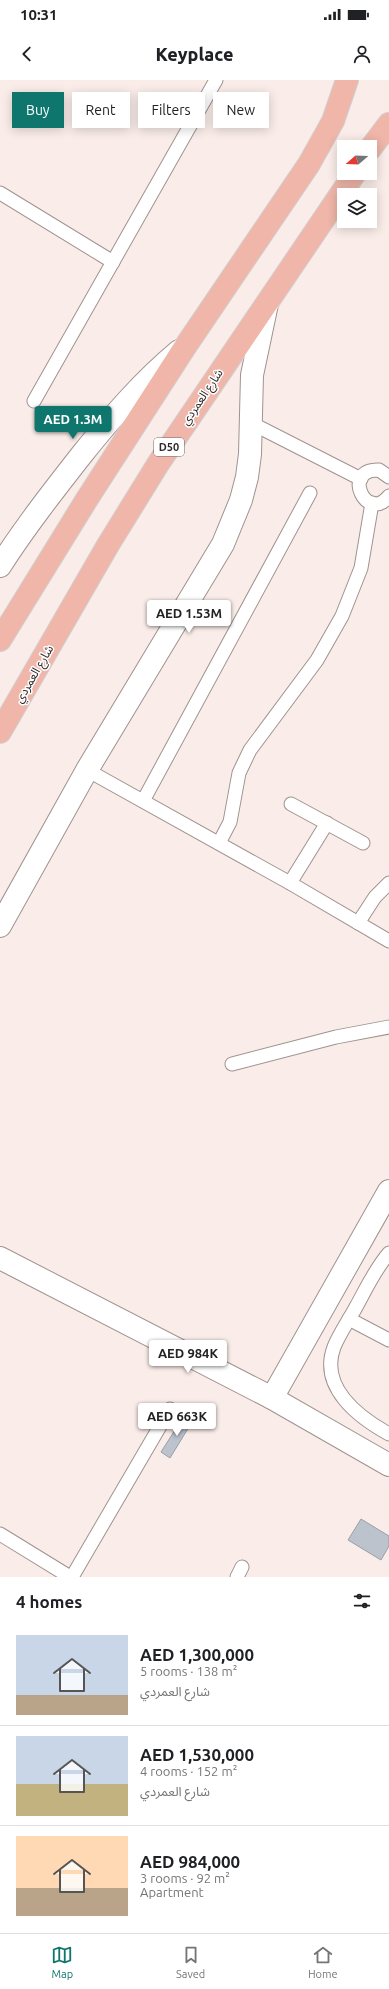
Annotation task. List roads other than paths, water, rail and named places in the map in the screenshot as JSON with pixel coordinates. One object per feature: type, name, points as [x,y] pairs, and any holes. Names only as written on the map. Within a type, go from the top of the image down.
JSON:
[{"type":"main road","points":[[0,640],[87,499],[185,347],[312,159],[333,121],[348,80]]},
{"type":"main road","points":[[377,140],[389,124]]},
{"type":"main road","name":"شارع العمردي","points":[[0,732],[108,545],[154,471],[210,385],[267,304],[350,180]]},
{"type":"street","points":[[0,926],[87,770],[226,537],[241,500],[246,477],[250,454],[252,375],[267,304]]},
{"type":"street","points":[[0,566],[40,508],[120,407],[140,385],[185,347]]},
{"type":"street","points":[[272,1398],[389,1191]]},
{"type":"street","points":[[0,1258],[272,1398],[389,1465]]},
{"type":"lane","points":[[34,401],[216,80]]},
{"type":"lane","points":[[0,193],[113,262]]},
{"type":"lane","points":[[251,423],[360,479]]},
{"type":"lane","points":[[389,476],[379,470],[368,472],[360,479],[359,489],[361,494],[372,503],[382,502],[389,496]]},
{"type":"lane","points":[[143,801],[310,493]]},
{"type":"lane","points":[[219,843],[230,822],[239,773],[250,750],[316,660],[342,616],[361,568],[372,503]]},
{"type":"lane","points":[[87,770],[290,883],[389,941]]},
{"type":"lane","points":[[291,804],[363,843]]},
{"type":"lane","points":[[290,883],[327,823]]},
{"type":"lane","points":[[358,923],[375,897],[389,884]]},
{"type":"lane","points":[[232,1064],[306,1044],[389,1027]]},
{"type":"lane","points":[[387,1428],[345,1401],[336,1389],[331,1375],[331,1361],[334,1347],[349,1319],[383,1260],[389,1253]]},
{"type":"lane","points":[[349,1319],[389,1340]]},
{"type":"lane","points":[[0,1534],[71,1577],[170,1409]]}]
